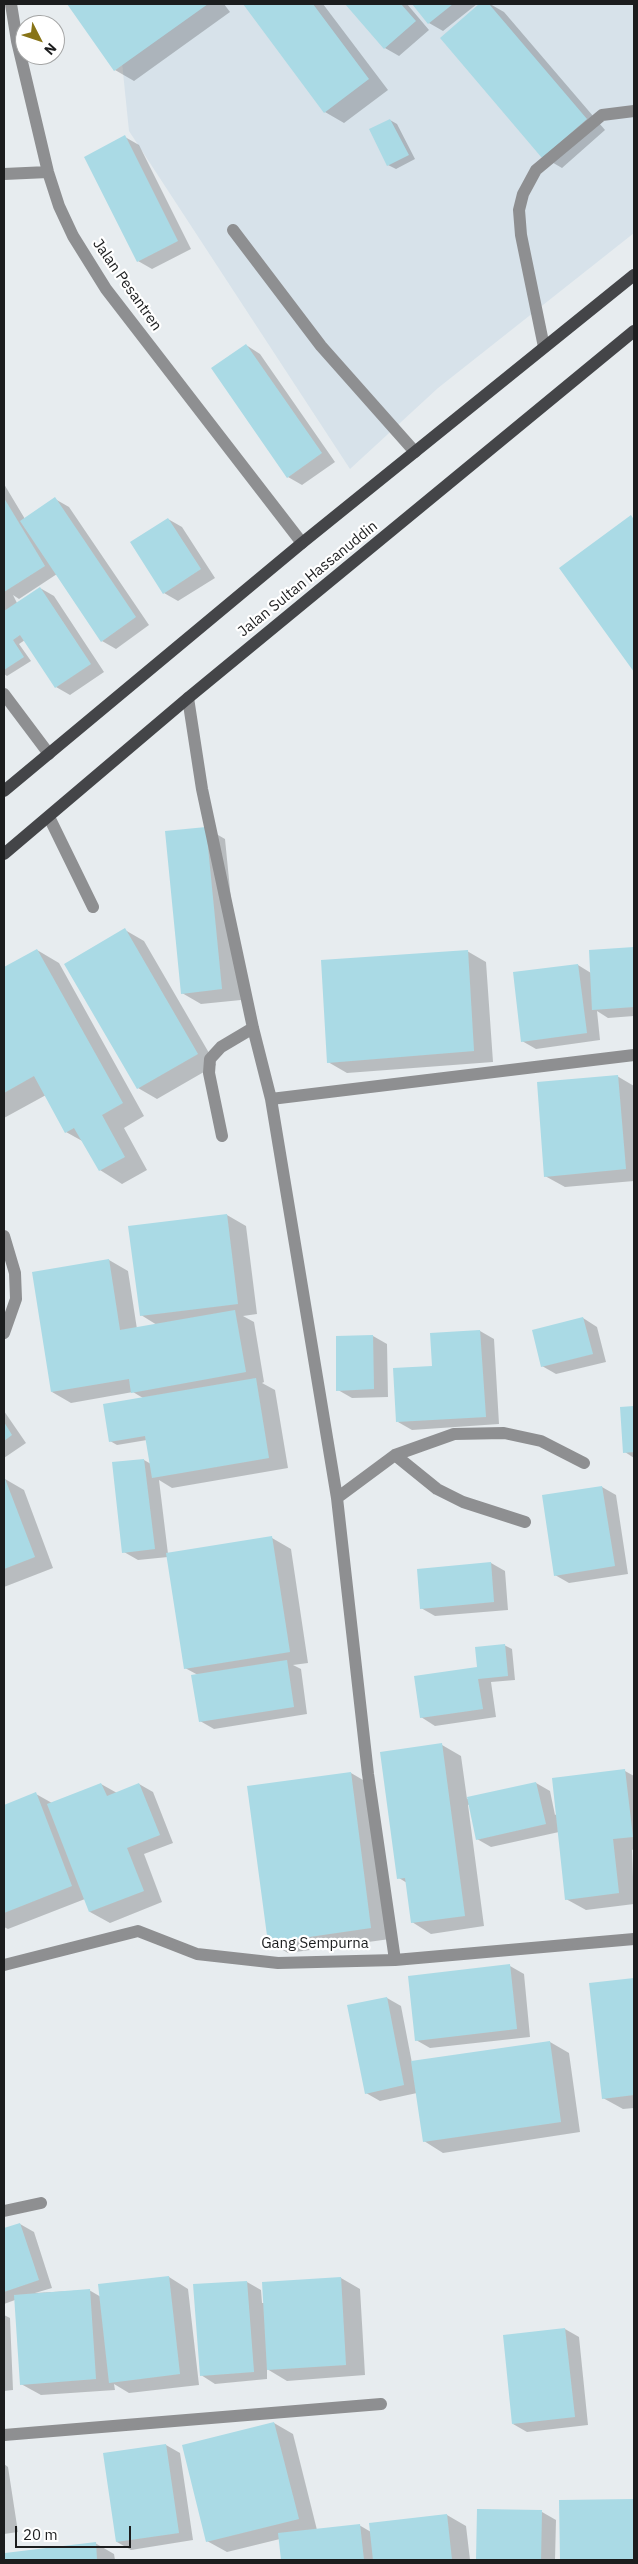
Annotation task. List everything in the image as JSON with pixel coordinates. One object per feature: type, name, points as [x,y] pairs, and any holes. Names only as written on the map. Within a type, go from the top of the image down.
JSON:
[{"type":"main road","name":"Jalan Sultan Hassanuddin","points":[[4,791],[302,543],[634,275]]},
{"type":"main road","name":"Jalan Sultan Hassanuddin","points":[[4,854],[188,698],[634,331]]},
{"type":"street","name":"Jalan Pesantren","points":[[11,4],[16,41],[48,172],[59,206],[73,236],[106,290],[302,543]]},
{"type":"street","points":[[544,347],[521,235],[519,210],[523,194],[536,170],[602,115],[634,111]]},
{"type":"street","points":[[4,174],[48,172]]},
{"type":"street","points":[[233,230],[321,346],[415,452]]},
{"type":"street","points":[[4,694],[49,754]]},
{"type":"street","points":[[188,698],[202,789],[253,1028],[271,1099],[337,1498],[368,1774],[396,1960]]},
{"type":"street","points":[[49,817],[94,907]]},
{"type":"street","points":[[222,1136],[209,1072],[210,1059],[221,1047],[253,1028]]},
{"type":"street","points":[[271,1099],[634,1055]]},
{"type":"street","points":[[4,1236],[15,1273],[16,1299],[4,1333]]},
{"type":"street","points":[[337,1498],[395,1455],[454,1434],[504,1433],[541,1442],[584,1463]]},
{"type":"street","points":[[395,1455],[437,1489],[463,1502],[525,1522]]},
{"type":"street","name":"Gang Sempurna","points":[[4,1965],[138,1931],[197,1954],[278,1963],[396,1960],[634,1939]]},
{"type":"street","points":[[4,2211],[41,2203]]},
{"type":"street","points":[[4,2435],[381,2404]]},
{"type":"shaded area","points":[[116,4],[634,4],[634,233],[438,388],[350,469],[129,131]]},
{"type":"building","points":[[67,4],[208,4],[114,71]]},
{"type":"building","points":[[243,4],[313,4],[369,79],[324,113]]},
{"type":"building","points":[[345,4],[401,4],[416,21],[384,49]]},
{"type":"building","points":[[412,4],[453,4],[428,24]]},
{"type":"building","points":[[479,4],[489,4],[587,119],[542,158],[440,38]]},
{"type":"building","points":[[390,119],[409,155],[387,166],[369,129]]},
{"type":"building","points":[[125,135],[178,241],[137,262],[84,157]]},
{"type":"building","points":[[246,344],[322,453],[287,478],[211,368]]},
{"type":"building","points":[[55,497],[136,617],[101,642],[20,521]]},
{"type":"building","points":[[4,498],[45,566],[4,592]]},
{"type":"building","points":[[631,515],[634,520],[634,672],[559,568]]},
{"type":"building","points":[[168,518],[201,569],[163,594],[130,542]]},
{"type":"building","points":[[40,587],[91,664],[55,688],[20,635],[13,640],[24,657],[4,670],[4,611]]},
{"type":"building","points":[[206,827],[222,989],[181,994],[165,831]]},
{"type":"building","points":[[125,928],[198,1054],[137,1089],[64,964]]},
{"type":"building","points":[[634,947],[634,1007],[592,1010],[589,950]]},
{"type":"building","points":[[37,949],[123,1103],[102,1115],[125,1157],[99,1171],[74,1128],[65,1133],[34,1076],[4,1093],[4,967]]},
{"type":"building","points":[[468,950],[474,1051],[327,1063],[321,960]]},
{"type":"building","points":[[578,964],[587,1033],[521,1042],[513,972]]},
{"type":"building","points":[[618,1075],[626,1169],[544,1177],[537,1082]]},
{"type":"building","points":[[227,1214],[238,1304],[140,1316],[128,1226]]},
{"type":"building","points":[[109,1259],[120,1330],[235,1310],[246,1372],[131,1393],[129,1379],[51,1392],[32,1272]]},
{"type":"building","points":[[583,1317],[593,1354],[541,1367],[532,1330]]},
{"type":"building","points":[[480,1330],[486,1417],[396,1422],[393,1368],[432,1366],[430,1333]]},
{"type":"building","points":[[373,1335],[374,1389],[336,1391],[336,1336]]},
{"type":"building","points":[[256,1378],[269,1458],[152,1478],[145,1436],[109,1442],[103,1404]]},
{"type":"building","points":[[634,1406],[634,1452],[623,1453],[620,1407]]},
{"type":"building","points":[[4,1422],[12,1435],[4,1441]]},
{"type":"building","points":[[144,1459],[155,1549],[122,1553],[112,1462]]},
{"type":"building","points":[[4,1476],[35,1557],[4,1569]]},
{"type":"building","points":[[602,1486],[615,1566],[554,1576],[542,1495]]},
{"type":"building","points":[[272,1536],[290,1652],[184,1669],[166,1553]]},
{"type":"building","points":[[491,1562],[494,1602],[420,1609],[417,1569]]},
{"type":"building","points":[[505,1644],[508,1676],[478,1679],[483,1709],[420,1718],[414,1676],[477,1667],[475,1647]]},
{"type":"building","points":[[287,1660],[294,1707],[199,1722],[191,1675]]},
{"type":"building","points":[[442,1743],[465,1916],[411,1923],[405,1878],[397,1879],[380,1752]]},
{"type":"building","points":[[625,1769],[633,1837],[613,1839],[619,1893],[565,1900],[552,1778]]},
{"type":"building","points":[[351,1772],[371,1928],[268,1943],[247,1786]]},
{"type":"building","points":[[536,1782],[546,1824],[476,1840],[467,1797]]},
{"type":"building","points":[[101,1783],[107,1796],[139,1783],[160,1835],[127,1848],[144,1891],[89,1912],[47,1804]]},
{"type":"building","points":[[36,1792],[72,1886],[4,1913],[4,1805]]},
{"type":"building","points":[[510,1964],[517,2029],[415,2041],[408,1976]]},
{"type":"building","points":[[634,1978],[634,2095],[602,2099],[589,1983]]},
{"type":"building","points":[[387,1997],[404,2085],[365,2094],[347,2005]]},
{"type":"building","points":[[550,2041],[561,2122],[423,2142],[411,2061]]},
{"type":"building","points":[[20,2223],[39,2280],[4,2292],[4,2228]]},
{"type":"building","points":[[169,2276],[180,2374],[109,2383],[98,2284]]},
{"type":"building","points":[[341,2277],[346,2365],[267,2370],[262,2282]]},
{"type":"building","points":[[247,2281],[254,2372],[200,2376],[193,2284]]},
{"type":"building","points":[[90,2289],[96,2379],[20,2385],[14,2295]]},
{"type":"building","points":[[565,2328],[575,2417],[512,2424],[503,2335]]},
{"type":"building","points":[[274,2422],[299,2519],[206,2542],[182,2445]]},
{"type":"building","points":[[166,2444],[179,2533],[116,2542],[103,2453]]},
{"type":"building","points":[[634,2499],[634,2560],[560,2560],[559,2500]]},
{"type":"building","points":[[477,2509],[542,2510],[541,2560],[476,2560]]},
{"type":"building","points":[[447,2514],[452,2560],[373,2560],[369,2523]]},
{"type":"building","points":[[360,2524],[364,2560],[281,2560],[278,2533]]},
{"type":"building","points":[[96,2542],[97,2560],[5,2560],[5,2553]]}]
